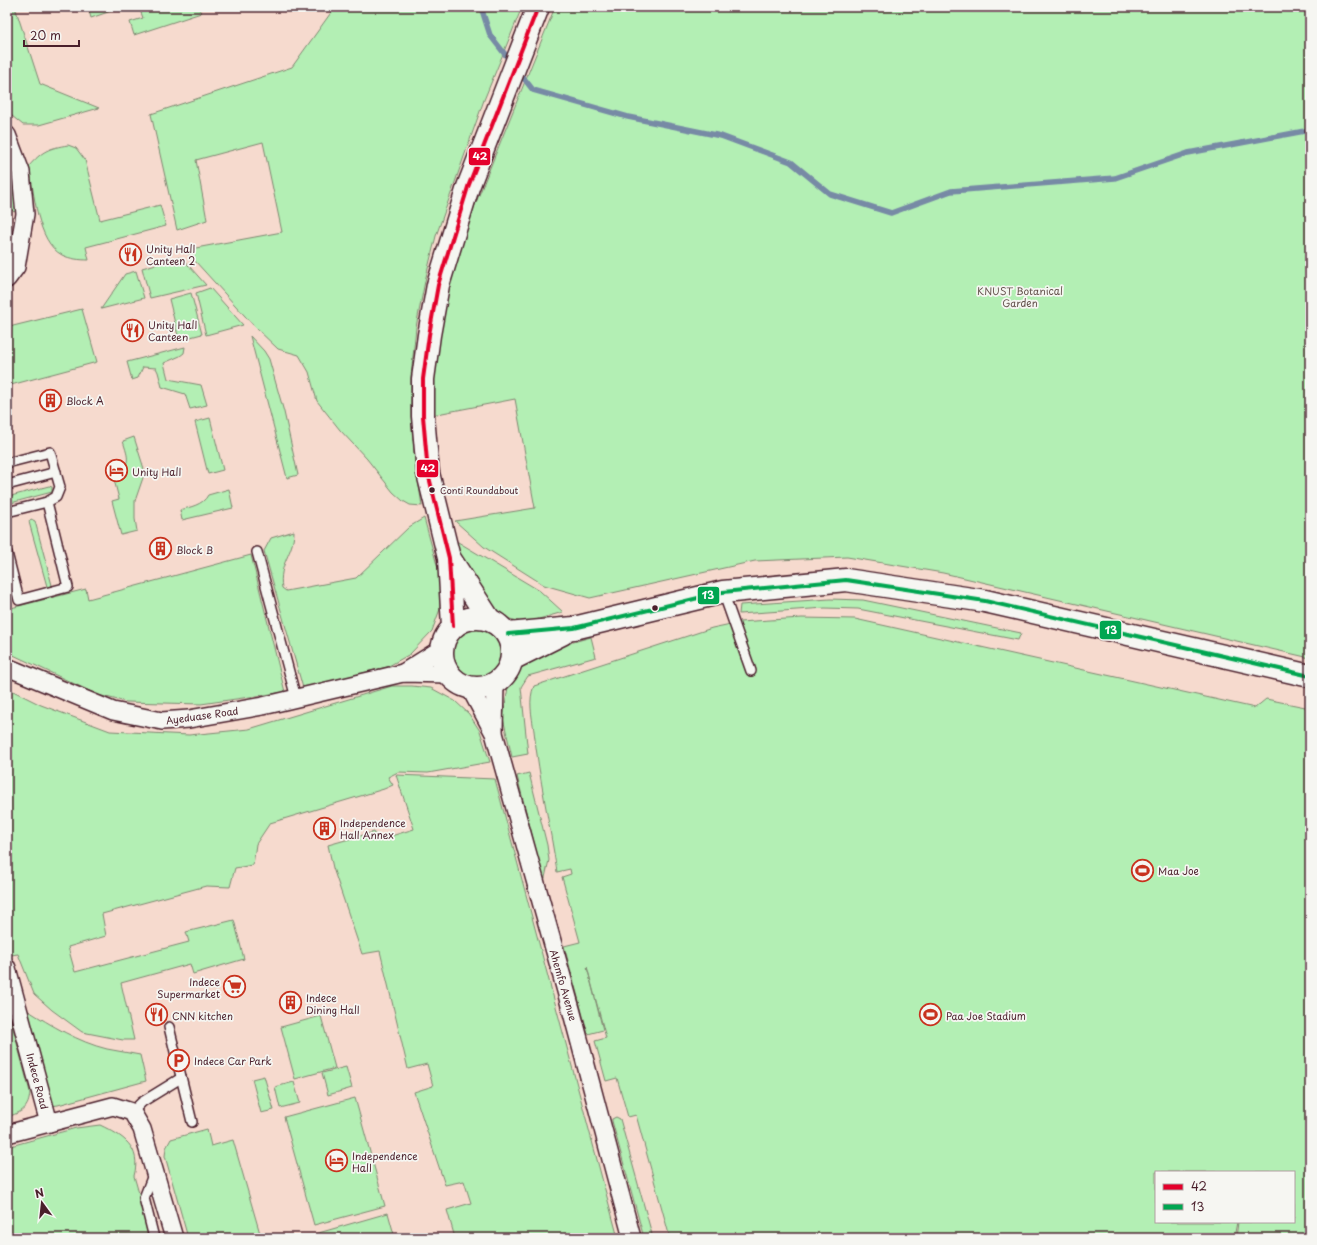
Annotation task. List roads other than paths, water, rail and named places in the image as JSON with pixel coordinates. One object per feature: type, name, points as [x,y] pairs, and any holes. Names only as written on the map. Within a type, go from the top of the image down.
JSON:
[{"type":"street","points":[[453,626],[449,558],[428,473],[423,416],[423,378],[438,285],[468,187],[538,7]]},
{"type":"street","points":[[7,135],[21,172],[25,214],[16,268],[7,279]]},
{"type":"street","points":[[449,558],[489,619]]},
{"type":"street","points":[[508,634],[574,628],[723,592],[846,580],[985,601],[1310,676]]},
{"type":"street","points":[[476,617],[489,619],[499,625],[508,634],[512,646],[512,659],[506,673],[495,683],[483,688],[470,688],[457,683],[448,674],[442,662],[441,649],[445,636],[453,626],[464,619],[476,617]]},
{"type":"street","points":[[512,659],[574,628]]},
{"type":"street","name":"Ayeduase Road","points":[[403,673],[441,649]]},
{"type":"street","name":"Ayeduase Road","points":[[7,667],[113,712],[162,721],[189,719],[263,706],[403,673],[448,674]]},
{"type":"street","name":"Ahemfo Avenue","points":[[494,733],[495,683]]},
{"type":"street","name":"Ahemfo Avenue","points":[[470,688],[494,733],[632,1238]]},
{"type":"street","name":"Indece Road","points":[[7,968],[50,1123],[113,1106],[132,1112]]},
{"type":"street","points":[[132,1112],[142,1129],[174,1238]]},
{"type":"street","points":[[7,1134],[50,1123]]},
{"type":"lane","points":[[7,463],[50,452],[60,487],[56,497],[47,502],[7,512]]},
{"type":"lane","points":[[7,485],[56,472]]},
{"type":"lane","points":[[7,553],[19,600],[68,587],[47,502]]},
{"type":"lane","points":[[257,552],[296,698]]},
{"type":"lane","points":[[723,592],[751,671]]},
{"type":"lane","points":[[169,1027],[192,1122]]},
{"type":"lane","points":[[132,1112],[142,1102],[181,1078]]},
{"type":"lane","points":[[154,1238],[144,1198],[155,1172]]},
{"type":"waterway","points":[[481,7],[490,35],[511,62]]},
{"type":"waterway","points":[[519,72],[533,90],[628,117],[721,136],[791,162],[830,194],[891,213],[951,191],[1115,178],[1188,153],[1310,130]]},
{"type":"place","name":"Unity Hall Canteen 2","points":[[131,254]]},
{"type":"place","name":"Unity Hall Canteen","points":[[133,330]]},
{"type":"place","name":"Block A","points":[[50,400]]},
{"type":"place","name":"Unity Hall","points":[[117,471]]},
{"type":"place","name":"Conti Roundabout","points":[[432,490]]},
{"type":"place","name":"Block B","points":[[161,549]]},
{"type":"place","name":"Independence Hall Annex","points":[[324,828]]},
{"type":"place","name":"Maa Joe","points":[[1143,870]]},
{"type":"place","name":"Indece Supermarket","points":[[235,987]]},
{"type":"place","name":"Indece Dining Hall","points":[[290,1003]]},
{"type":"place","name":"CNN kitchen","points":[[157,1015]]},
{"type":"place","name":"Paa Joe Stadium","points":[[930,1015]]},
{"type":"place","name":"Indece Car Park","points":[[179,1060]]},
{"type":"place","name":"Independence Hall","points":[[336,1161]]},
{"type":"park label","name":"KNUST Botanical Garden","points":[[1020,296]]}]
